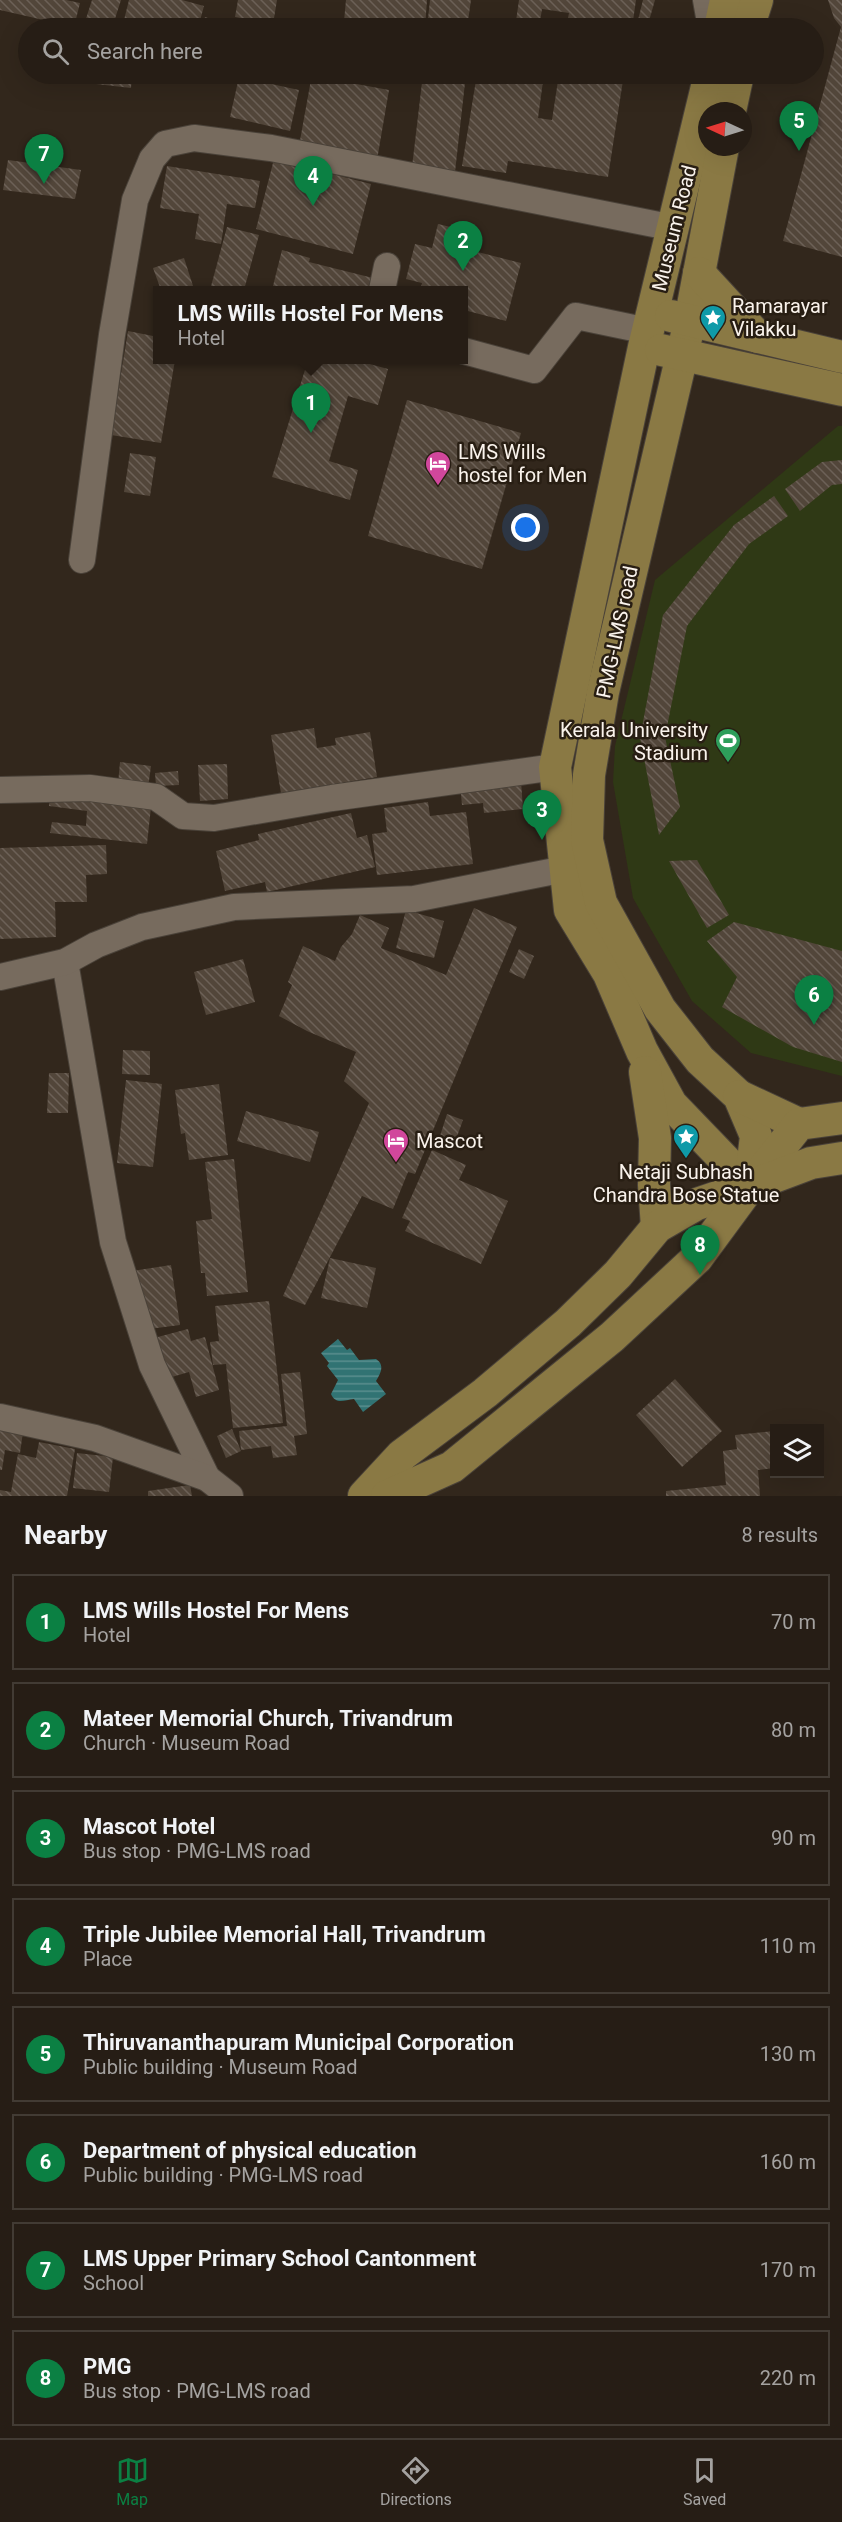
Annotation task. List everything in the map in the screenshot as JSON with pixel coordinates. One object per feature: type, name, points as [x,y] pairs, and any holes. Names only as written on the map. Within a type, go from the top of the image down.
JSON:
[{"type":"main road","points":[[722,18],[726,0]]},
{"type":"main road","points":[[751,18],[757,0]]},
{"type":"main road","name":"Museum Road","points":[[649,330],[708,84]]},
{"type":"main road","points":[[732,102],[736,84]]},
{"type":"main road","name":"Museum Road","points":[[682,355],[721,156]]},
{"type":"main road","points":[[699,273],[758,337]]},
{"type":"main road","points":[[649,330],[690,321],[842,357]]},
{"type":"main road","points":[[649,330],[682,355],[842,390]]},
{"type":"main road","name":"PMG-LMS road","points":[[642,1051],[609,974],[570,910],[555,767],[649,330]]},
{"type":"main road","name":"PMG-LMS road","points":[[682,355],[603,692],[589,775],[587,840],[601,903],[660,1009],[700,1060],[739,1096],[756,1136],[750,1186]]},
{"type":"main road","points":[[642,1051],[671,1104],[750,1186]]},
{"type":"main road","points":[[642,1051],[655,1138],[654,1185],[657,1227]]},
{"type":"main road","points":[[739,1096],[799,1124],[842,1118]]},
{"type":"main road","points":[[387,1496],[448,1482],[612,1336],[697,1258],[799,1124]]},
{"type":"main road","points":[[364,1496],[402,1455],[485,1393],[568,1323],[618,1274],[657,1227],[697,1204],[811,1162],[842,1158]]},
{"type":"street","points":[[706,0],[709,18]]},
{"type":"street","points":[[82,560],[112,335],[135,200],[152,159],[165,144],[194,138],[271,148],[674,228]]},
{"type":"street","points":[[468,352],[534,370],[576,315],[649,330]]},
{"type":"street","points":[[0,790],[90,788],[156,797],[183,816],[214,818],[332,798],[555,767]]},
{"type":"street","points":[[0,977],[65,962],[96,945],[142,927],[234,907],[414,899],[565,869]]},
{"type":"street","points":[[65,962],[113,1242],[152,1365],[207,1478]]},
{"type":"street","points":[[0,1417],[95,1438],[207,1478],[230,1496]]},
{"type":"green space","name":"Kerala University Stadium","points":[[838,426],[842,426],[842,1076],[751,1053],[692,1001],[633,898],[613,782],[615,746],[655,580]]},
{"type":"water","points":[[338,1339],[347,1350],[350,1348],[359,1360],[376,1359],[381,1366],[381,1372],[376,1381],[386,1394],[363,1412],[354,1399],[338,1401],[331,1394],[338,1380],[327,1366],[329,1363],[321,1353]]},
{"type":"building","points":[[0,0],[66,0],[80,3],[76,18],[35,18],[0,10]]},
{"type":"building","points":[[92,0],[121,0],[115,18],[86,18]]},
{"type":"building","points":[[129,0],[182,0],[204,6],[201,18],[124,18]]},
{"type":"building","points":[[238,0],[277,0],[274,18],[235,17]]},
{"type":"building","points":[[346,0],[427,0],[426,18],[344,18]]},
{"type":"building","points":[[430,0],[471,0],[468,18],[428,18]]},
{"type":"building","points":[[519,0],[636,0],[633,18],[568,18],[569,13],[542,9],[541,18],[516,18]]},
{"type":"building","points":[[643,0],[655,0],[650,18],[638,18]]},
{"type":"building","points":[[828,0],[842,0],[842,257],[783,241],[841,27],[834,18]]},
{"type":"building","points":[[96,84],[131,84],[131,88]]},
{"type":"building","points":[[237,84],[271,84],[299,90],[290,131],[230,117]]},
{"type":"building","points":[[310,84],[356,84],[389,90],[377,160],[299,146]]},
{"type":"building","points":[[422,84],[465,84],[455,172],[412,167]]},
{"type":"building","points":[[475,84],[543,84],[538,118],[552,120],[557,84],[622,84],[608,177],[508,161],[506,173],[462,166]]},
{"type":"building","points":[[274,159],[371,184],[353,254],[256,229]]},
{"type":"building","points":[[8,160],[81,170],[75,199],[3,190]]},
{"type":"building","points":[[167,166],[260,181],[255,208],[227,204],[221,244],[195,239],[199,214],[160,208]]},
{"type":"building","points":[[438,224],[467,231],[462,248],[521,263],[506,321],[468,311],[468,286],[421,286],[422,283],[406,279],[415,244],[432,248]]},
{"type":"building","points":[[227,227],[259,235],[245,286],[211,286]]},
{"type":"building","points":[[282,250],[310,258],[309,262],[373,278],[371,286],[273,286]]},
{"type":"building","points":[[184,258],[193,286],[160,286],[153,268]]},
{"type":"building","points":[[128,331],[153,336],[153,364],[174,364],[161,443],[111,435]]},
{"type":"building","points":[[307,364],[370,364],[388,369],[378,405],[348,396],[329,461],[358,470],[350,500],[272,477]]},
{"type":"building","points":[[407,400],[521,433],[482,569],[368,536]]},
{"type":"building","points":[[130,453],[156,457],[150,496],[124,492]]},
{"type":"building","points":[[842,460],[842,484],[832,485],[800,511],[785,489],[822,462]]},
{"type":"building","points":[[774,496],[788,516],[749,544],[687,626],[665,737],[680,807],[659,835],[640,738],[663,615],[734,525]]},
{"type":"building","points":[[314,728],[317,748],[336,745],[335,738],[370,732],[377,777],[281,793],[271,735]]},
{"type":"building","points":[[120,762],[151,766],[148,788],[118,784]]},
{"type":"building","points":[[227,764],[228,799],[200,801],[198,765]]},
{"type":"building","points":[[178,771],[179,785],[156,786],[155,773]]},
{"type":"building","points":[[521,781],[523,809],[484,813],[483,803],[462,805],[460,785]]},
{"type":"building","points":[[50,796],[152,798],[147,844],[50,833],[52,822],[86,826],[87,811],[49,806]]},
{"type":"building","points":[[428,802],[430,816],[466,812],[473,864],[377,875],[372,834],[387,832],[384,808]]},
{"type":"building","points":[[351,813],[357,838],[367,835],[375,867],[267,892],[265,882],[225,891],[216,851],[259,840],[258,834]]},
{"type":"building","points":[[106,845],[107,874],[86,875],[87,902],[55,902],[56,937],[0,939],[0,848]]},
{"type":"building","points":[[697,860],[729,915],[707,928],[669,861]]},
{"type":"building","points":[[474,908],[517,927],[415,1174],[408,1172],[393,1209],[362,1196],[305,1305],[283,1296],[369,1103],[344,1081],[356,1052],[279,1016],[292,985],[288,982],[303,946],[335,961],[341,947],[352,934],[360,915],[389,928],[381,948],[446,975]]},
{"type":"building","points":[[406,910],[444,921],[434,958],[396,948]]},
{"type":"building","points":[[734,922],[842,951],[842,1062],[793,1047],[722,1007],[737,977],[707,941]]},
{"type":"building","points":[[519,949],[534,956],[524,979],[509,972]]},
{"type":"building","points":[[243,959],[255,1002],[206,1015],[194,972]]},
{"type":"building","points":[[123,1050],[150,1051],[150,1075],[122,1074]]},
{"type":"building","points":[[49,1073],[69,1073],[68,1113],[47,1113]]},
{"type":"building","points":[[126,1080],[162,1084],[153,1167],[117,1163]]},
{"type":"building","points":[[219,1084],[228,1155],[189,1160],[185,1133],[181,1134],[175,1090]]},
{"type":"building","points":[[246,1111],[319,1132],[310,1162],[237,1141]]},
{"type":"building","points":[[447,1114],[463,1120],[455,1142],[440,1136]]},
{"type":"building","points":[[432,1150],[466,1165],[459,1180],[508,1201],[481,1264],[405,1231],[410,1221],[402,1218]]},
{"type":"building","points":[[234,1159],[248,1292],[207,1296],[205,1273],[201,1273],[196,1221],[212,1219],[205,1162]]},
{"type":"building","points":[[330,1258],[376,1268],[367,1308],[321,1298]]},
{"type":"building","points":[[171,1265],[180,1325],[149,1329],[146,1301],[137,1303],[132,1271]]},
{"type":"building","points":[[269,1301],[283,1423],[233,1428],[226,1364],[213,1365],[210,1342],[219,1341],[215,1306]]},
{"type":"building","points":[[188,1329],[191,1341],[205,1337],[219,1390],[196,1397],[189,1372],[165,1379],[154,1338]]},
{"type":"building","points":[[300,1372],[307,1434],[294,1436],[297,1455],[273,1458],[271,1446],[241,1450],[239,1431],[287,1426],[281,1374]]},
{"type":"building","points":[[675,1379],[722,1431],[682,1467],[636,1415]]},
{"type":"building","points":[[0,1421],[24,1425],[20,1453],[5,1450],[2,1470],[0,1470]]},
{"type":"building","points":[[232,1429],[241,1451],[226,1458],[217,1436]]},
{"type":"building","points":[[770,1431],[770,1468],[758,1470],[760,1496],[666,1496],[666,1491],[726,1485],[723,1451],[737,1449],[735,1435]]},
{"type":"building","points":[[39,1442],[75,1449],[67,1496],[0,1496],[0,1490],[11,1492],[18,1454],[36,1458]]},
{"type":"building","points":[[77,1453],[113,1457],[109,1492],[73,1488]]},
{"type":"building","points":[[190,1485],[192,1496],[148,1496],[148,1491]]},
{"type":"place","name":"Thiruvananthapuram Municipal Corporation","points":[[799,151]]},
{"type":"place","name":"LMS Upper Primary School Cantonment","points":[[44,184]]},
{"type":"place","name":"Triple Jubilee Memorial Hall, Trivandrum","points":[[313,206]]},
{"type":"place","name":"Mateer Memorial Church, Trivandrum","points":[[463,271]]},
{"type":"place","name":"Ramarayar Vilakku","points":[[713,341]]},
{"type":"place","name":"LMS Wills Hostel For Mens","points":[[311,433]]},
{"type":"place","name":"LMS Wills hostel for Men","points":[[438,487]]},
{"type":"place","name":"Kerala University Stadium","points":[[728,764]]},
{"type":"place","name":"Mascot Hotel","points":[[542,840]]},
{"type":"place","name":"Department of physical education","points":[[814,1025]]},
{"type":"place","name":"Netaji Subhash Chandra Bose Statue","points":[[686,1160]]},
{"type":"place","name":"Mascot","points":[[396,1164]]},
{"type":"place","name":"PMG","points":[[700,1275]]}]
